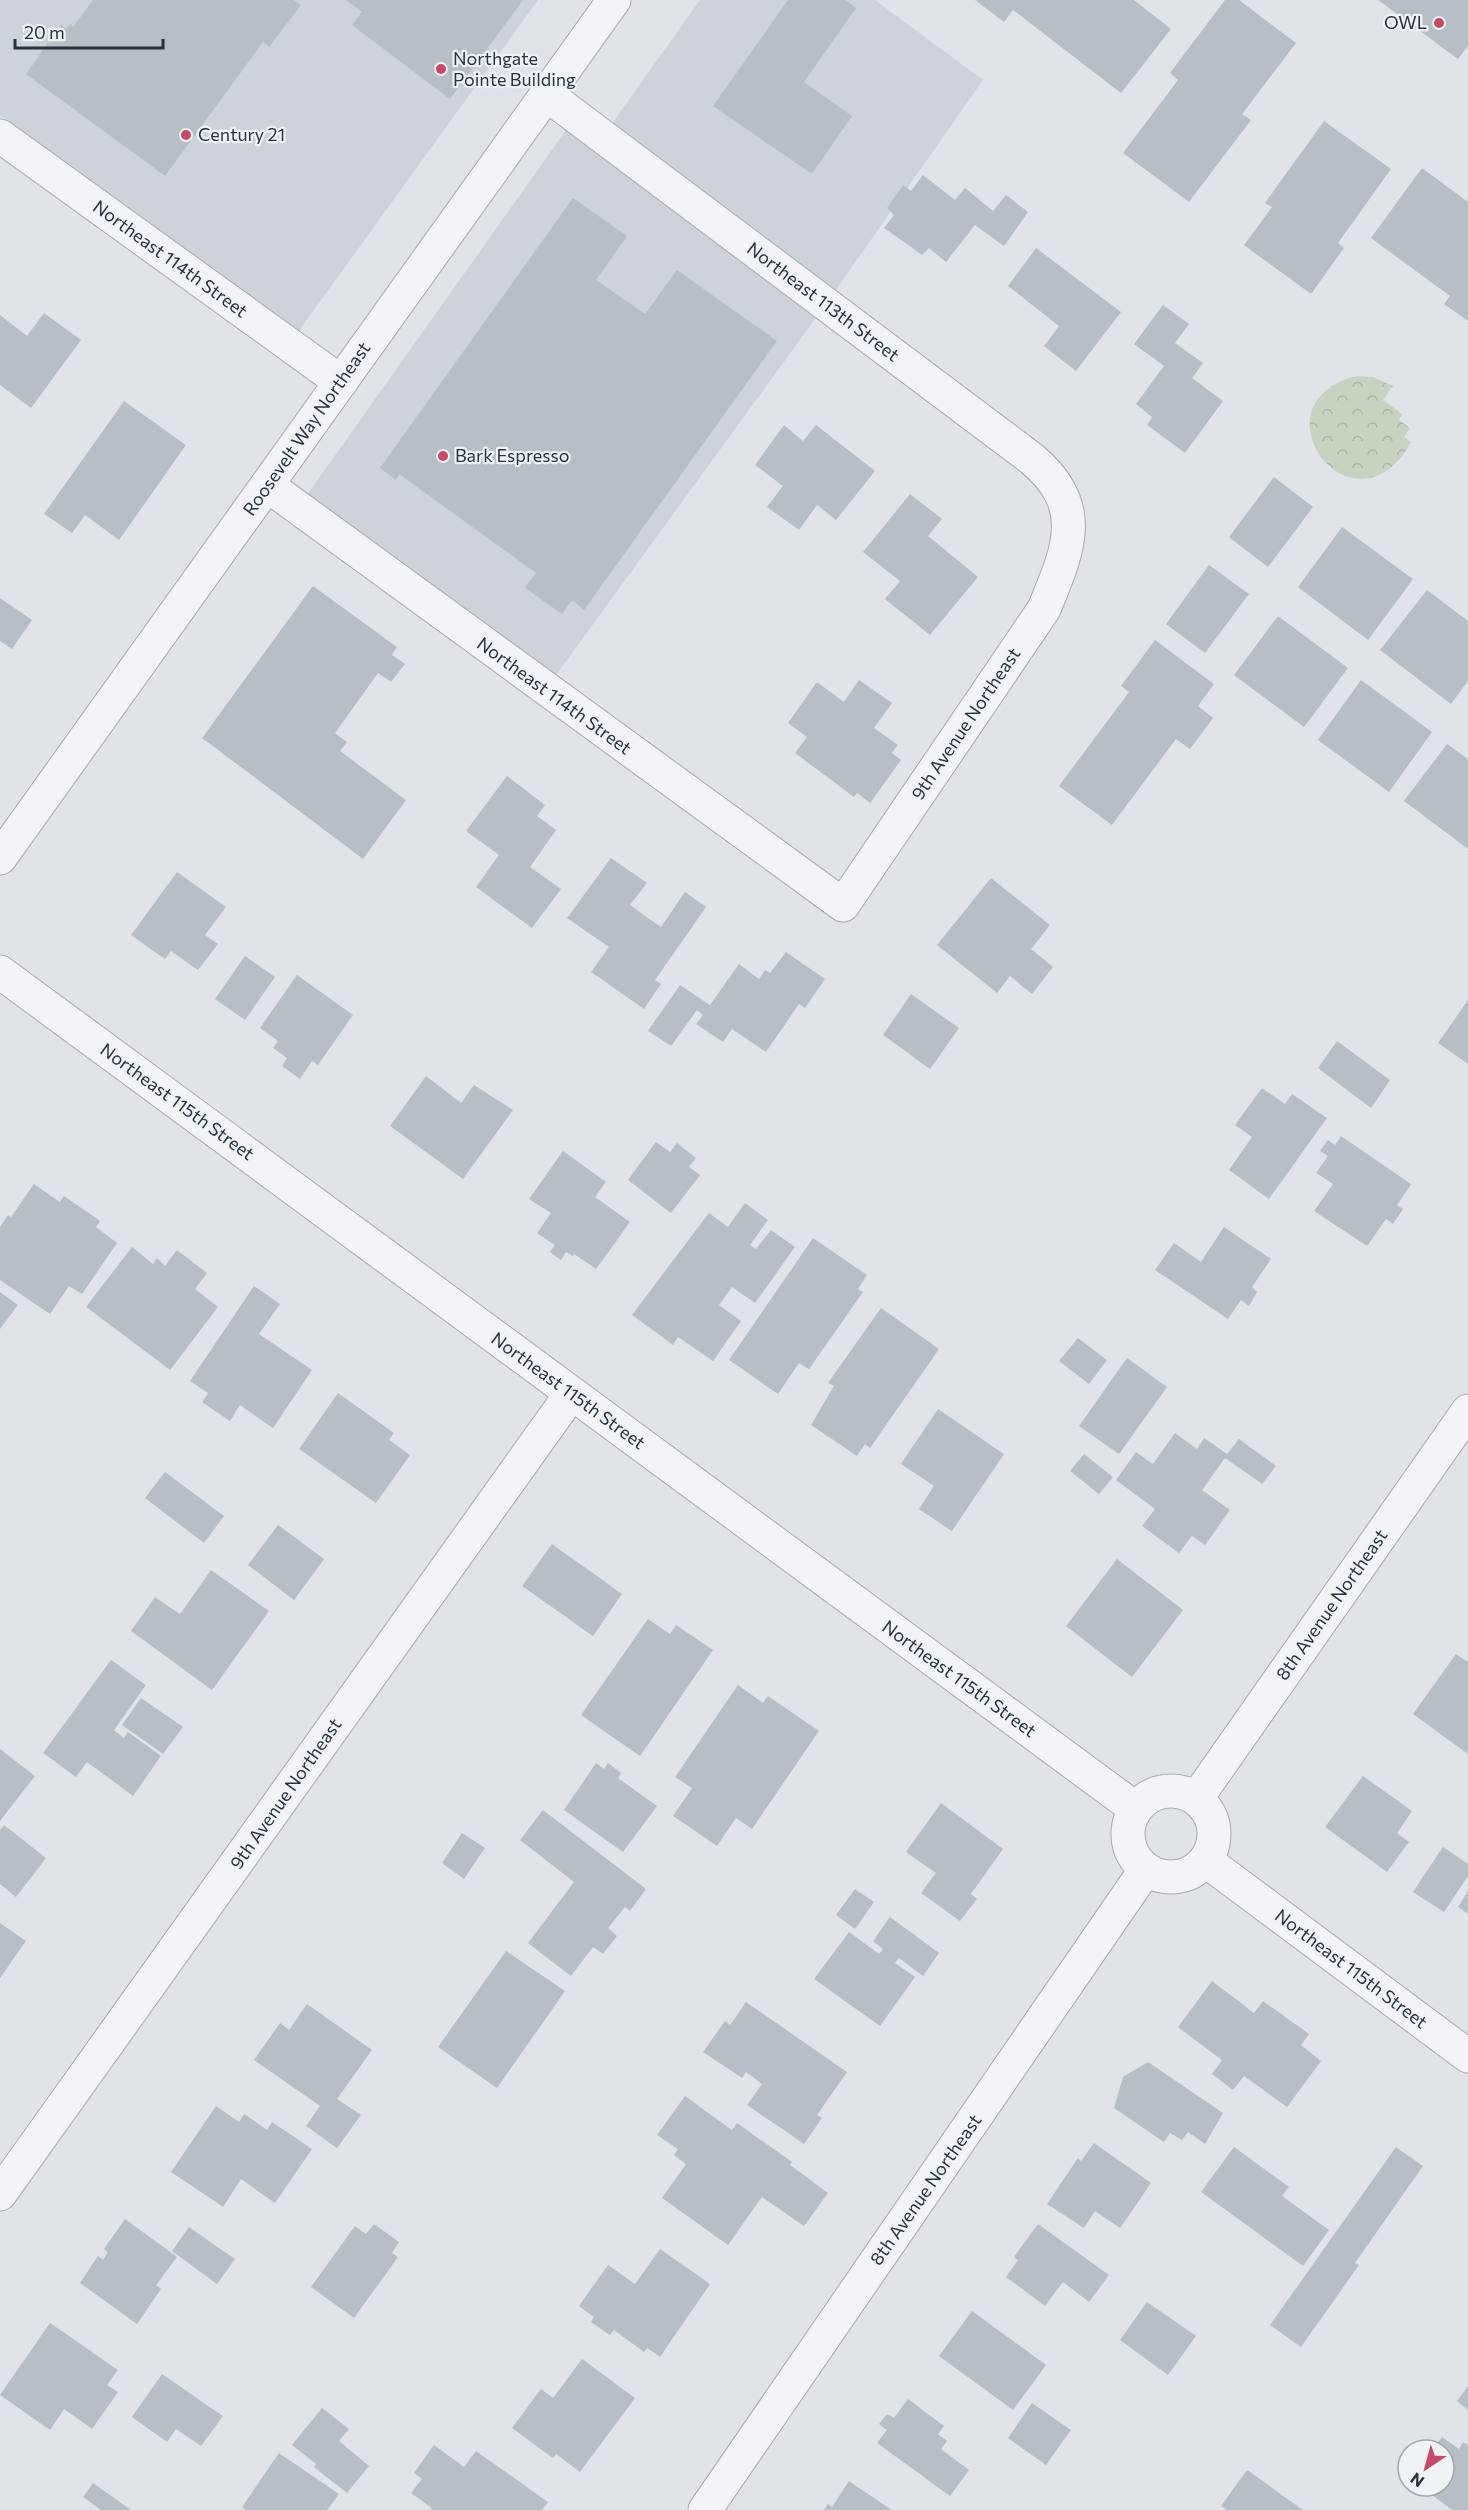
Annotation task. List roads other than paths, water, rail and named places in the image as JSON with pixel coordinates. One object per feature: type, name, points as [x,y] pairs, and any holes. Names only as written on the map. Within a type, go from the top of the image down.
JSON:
[{"type":"street","name":"Roosevelt Way Northeast","points":[[0,858],[614,0]]},
{"type":"street","name":"Northeast 113th Street","points":[[546,94],[1032,459],[1049,474],[1059,488],[1068,511],[1068,533]]},
{"type":"street","name":"Northeast 114th Street","points":[[0,136],[340,382]]},
{"type":"street","name":"Northeast 114th Street","points":[[267,485],[843,905]]},
{"type":"street","name":"9th Avenue Northeast","points":[[843,905],[1044,609],[1066,557],[1068,533]]},
{"type":"street","name":"Northeast 115th Street","points":[[0,972],[1136,1809]]},
{"type":"street","name":"9th Avenue Northeast","points":[[0,2194],[571,1394]]},
{"type":"street","name":"8th Avenue Northeast","points":[[1196,1799],[1468,1411]]},
{"type":"street","points":[[1164,1792],[1186,1793],[1196,1799],[1210,1816],[1214,1828],[1211,1850],[1205,1860],[1184,1875],[1171,1877],[1146,1869],[1136,1860],[1130,1847],[1130,1821],[1136,1809],[1144,1800],[1164,1792]]},
{"type":"street","name":"Northeast 115th Street","points":[[1205,1860],[1468,2056]]},
{"type":"street","name":"8th Avenue Northeast","points":[[705,2510],[1146,1869]]},
{"type":"place","name":"OWL","points":[[1439,23]]},
{"type":"place","name":"Northgate Pointe Building","points":[[441,69]]},
{"type":"place","name":"Century 21","points":[[186,135]]},
{"type":"place","name":"Bark Espresso","points":[[443,456]]}]
